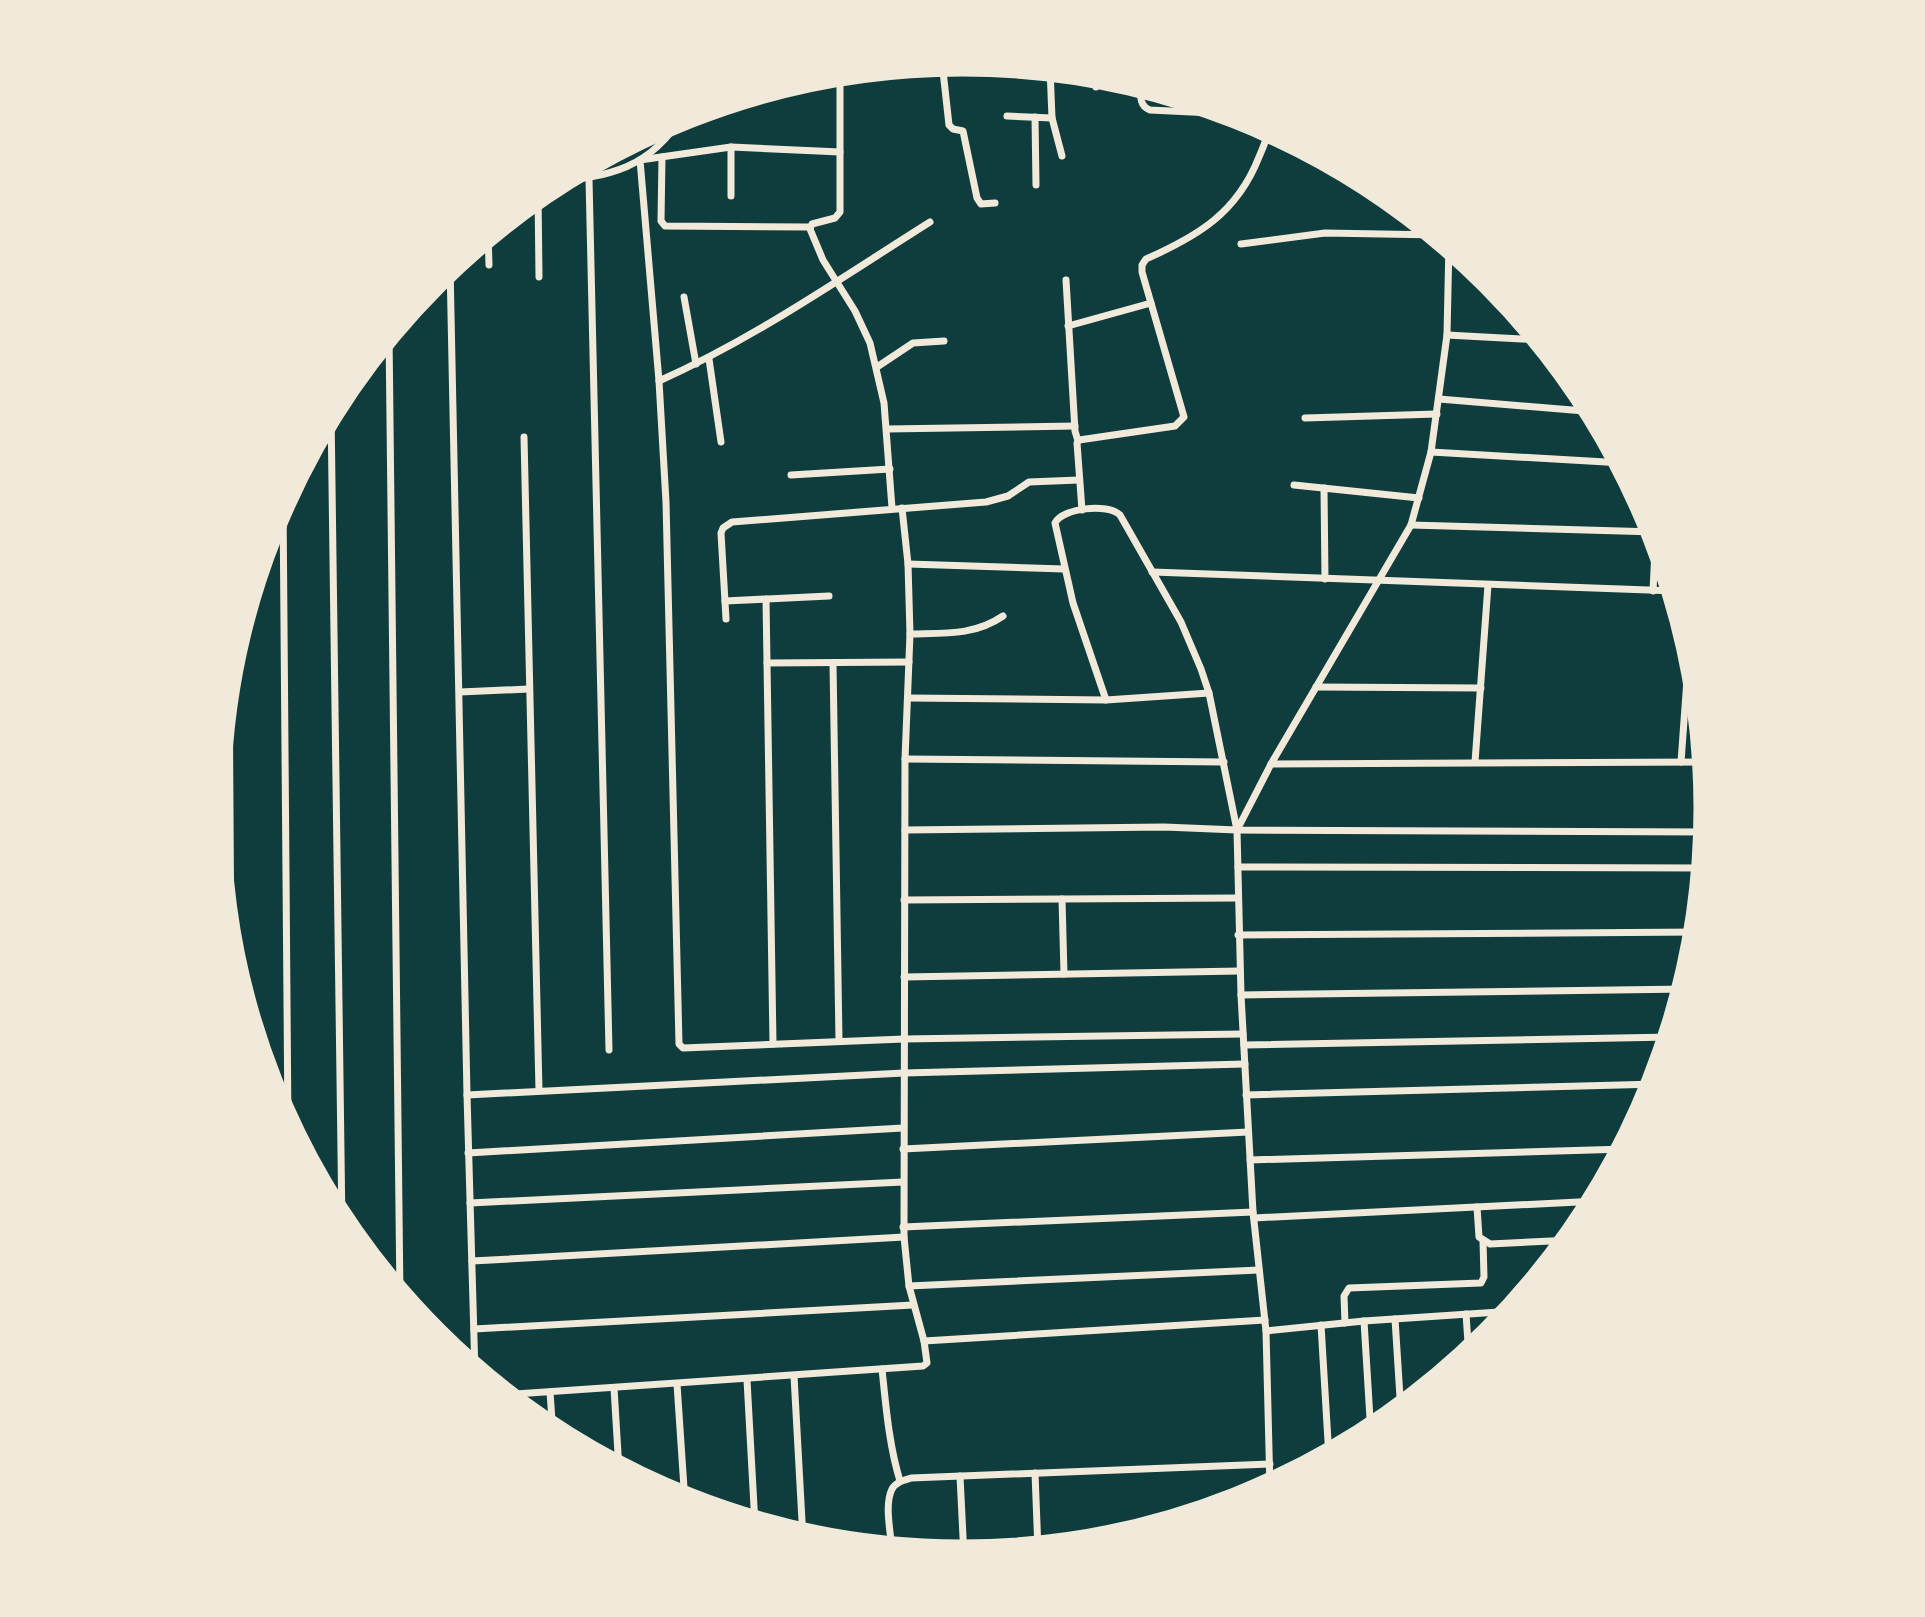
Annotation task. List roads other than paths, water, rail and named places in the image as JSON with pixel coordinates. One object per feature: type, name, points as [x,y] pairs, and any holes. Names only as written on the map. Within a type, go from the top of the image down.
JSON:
[{"type":"street","points":[[942,72],[949,125],[963,131],[976,198],[981,204],[995,203]]},
{"type":"street","points":[[1050,77],[1052,118],[1062,156]]},
{"type":"street","points":[[662,157],[661,221],[665,226],[810,227],[814,223],[839,215],[840,82]]},
{"type":"street","points":[[1141,94],[1143,106],[1150,110],[1203,113]]},
{"type":"street","points":[[1007,116],[1052,118]]},
{"type":"street","points":[[1035,117],[1036,186]]},
{"type":"street","points":[[578,180],[615,172],[640,160],[674,131]]},
{"type":"street","points":[[1078,441],[1175,426],[1182,421],[1183,413],[1141,268],[1143,262],[1185,242],[1208,227],[1228,209],[1244,188],[1266,138]]},
{"type":"street","points":[[640,160],[731,146],[840,152]]},
{"type":"street","points":[[731,146],[731,196]]},
{"type":"street","points":[[640,160],[659,381],[666,502],[679,1042],[683,1048],[904,1039],[1243,1034]]},
{"type":"street","points":[[589,179],[609,1050]]},
{"type":"street","points":[[538,207],[539,277]]},
{"type":"street","points":[[659,381],[709,359],[771,323],[930,222]]},
{"type":"street","points":[[810,227],[823,260],[855,311],[870,343],[877,367],[887,429],[892,508]]},
{"type":"street","points":[[1241,244],[1325,233],[1424,235]]},
{"type":"street","points":[[488,245],[489,265]]},
{"type":"street","points":[[1237,830],[1271,764],[1412,525],[1431,452],[1439,399],[1447,335],[1448,255]]},
{"type":"street","points":[[450,280],[475,1360]]},
{"type":"street","points":[[1066,280],[1074,426],[1078,441],[1082,510]]},
{"type":"street","points":[[684,297],[696,365]]},
{"type":"street","points":[[1068,326],[1151,303]]},
{"type":"street","points":[[1447,335],[1530,339]]},
{"type":"street","points":[[877,367],[906,345],[921,341],[944,341]]},
{"type":"street","points":[[389,347],[400,1283]]},
{"type":"street","points":[[709,359],[721,442]]},
{"type":"street","points":[[1439,399],[1583,411]]},
{"type":"street","points":[[1305,418],[1437,414]]},
{"type":"street","points":[[887,429],[1074,426]]},
{"type":"street","points":[[331,429],[342,1205]]},
{"type":"street","points":[[524,437],[538,1091]]},
{"type":"street","points":[[1431,452],[1612,462]]},
{"type":"street","points":[[791,475],[890,469]]},
{"type":"street","points":[[726,619],[721,533],[727,524],[732,522],[986,502],[1008,496],[1029,482],[1079,480]]},
{"type":"street","points":[[1294,485],[1419,498]]},
{"type":"street","points":[[1324,488],[1325,579]]},
{"type":"street","points":[[516,1394],[882,1370],[923,1366],[927,1363],[909,1286],[903,1227],[905,759],[910,634],[908,564],[902,508]]},
{"type":"street","points":[[1106,700],[1073,603],[1055,523],[1060,515],[1106,508],[1117,512],[1192,645],[1209,693],[1237,830],[1238,934],[1246,1096],[1253,1215],[1266,1331],[1270,1477]]},
{"type":"street","points":[[283,524],[288,1103]]},
{"type":"street","points":[[1412,525],[1644,530]]},
{"type":"street","points":[[1653,591],[1655,558]]},
{"type":"street","points":[[908,564],[1065,569]]},
{"type":"street","points":[[1152,572],[1666,591]]},
{"type":"street","points":[[1475,762],[1488,585]]},
{"type":"street","points":[[725,601],[829,596]]},
{"type":"street","points":[[766,599],[774,1044]]},
{"type":"street","points":[[910,634],[974,631],[1003,616]]},
{"type":"street","points":[[767,663],[909,662]]},
{"type":"street","points":[[833,663],[839,1041]]},
{"type":"street","points":[[1681,762],[1687,678]]},
{"type":"street","points":[[1316,687],[1481,688]]},
{"type":"street","points":[[460,692],[529,689]]},
{"type":"street","points":[[908,698],[1106,700],[1209,693]]},
{"type":"street","points":[[230,736],[231,891]]},
{"type":"street","points":[[905,759],[1224,762]]},
{"type":"street","points":[[1271,764],[1698,762]]},
{"type":"street","points":[[905,830],[1164,827],[1237,830],[1699,832]]},
{"type":"street","points":[[1238,867],[1697,867]]},
{"type":"street","points":[[904,900],[1238,898]]},
{"type":"street","points":[[1062,899],[1064,974]]},
{"type":"street","points":[[1238,934],[1688,932]]},
{"type":"street","points":[[904,977],[1240,971]]},
{"type":"street","points":[[1241,995],[1676,989]]},
{"type":"street","points":[[1244,1045],[1662,1037]]},
{"type":"street","points":[[467,1095],[904,1073],[1245,1065]]},
{"type":"street","points":[[1246,1096],[1645,1084]]},
{"type":"street","points":[[468,1153],[904,1128]]},
{"type":"street","points":[[903,1149],[1248,1132]]},
{"type":"street","points":[[1250,1160],[1615,1149]]},
{"type":"street","points":[[470,1203],[903,1182]]},
{"type":"street","points":[[903,1227],[1585,1202]]},
{"type":"street","points":[[1345,1323],[1344,1292],[1349,1287],[1481,1283],[1484,1277],[1483,1241],[1478,1232],[1477,1207]]},
{"type":"street","points":[[472,1261],[904,1237]]},
{"type":"street","points":[[1483,1241],[1490,1244],[1559,1241]]},
{"type":"street","points":[[909,1286],[1259,1270]]},
{"type":"street","points":[[474,1329],[913,1304]]},
{"type":"street","points":[[1266,1331],[1499,1312]]},
{"type":"street","points":[[1466,1314],[1468,1343]]},
{"type":"street","points":[[1395,1319],[1400,1401]]},
{"type":"street","points":[[924,1341],[1265,1320]]},
{"type":"street","points":[[1364,1321],[1370,1422]]},
{"type":"street","points":[[1321,1325],[1328,1448]]},
{"type":"street","points":[[882,1370],[887,1424],[901,1481]]},
{"type":"street","points":[[794,1376],[802,1527]]},
{"type":"street","points":[[747,1380],[754,1515]]},
{"type":"street","points":[[677,1384],[684,1490]]},
{"type":"street","points":[[614,1388],[618,1459]]},
{"type":"street","points":[[550,1392],[552,1420]]},
{"type":"street","points":[[891,1542],[889,1502],[893,1487],[911,1478],[1270,1464]]},
{"type":"street","points":[[1035,1473],[1038,1541]]},
{"type":"street","points":[[960,1476],[963,1545]]}]
